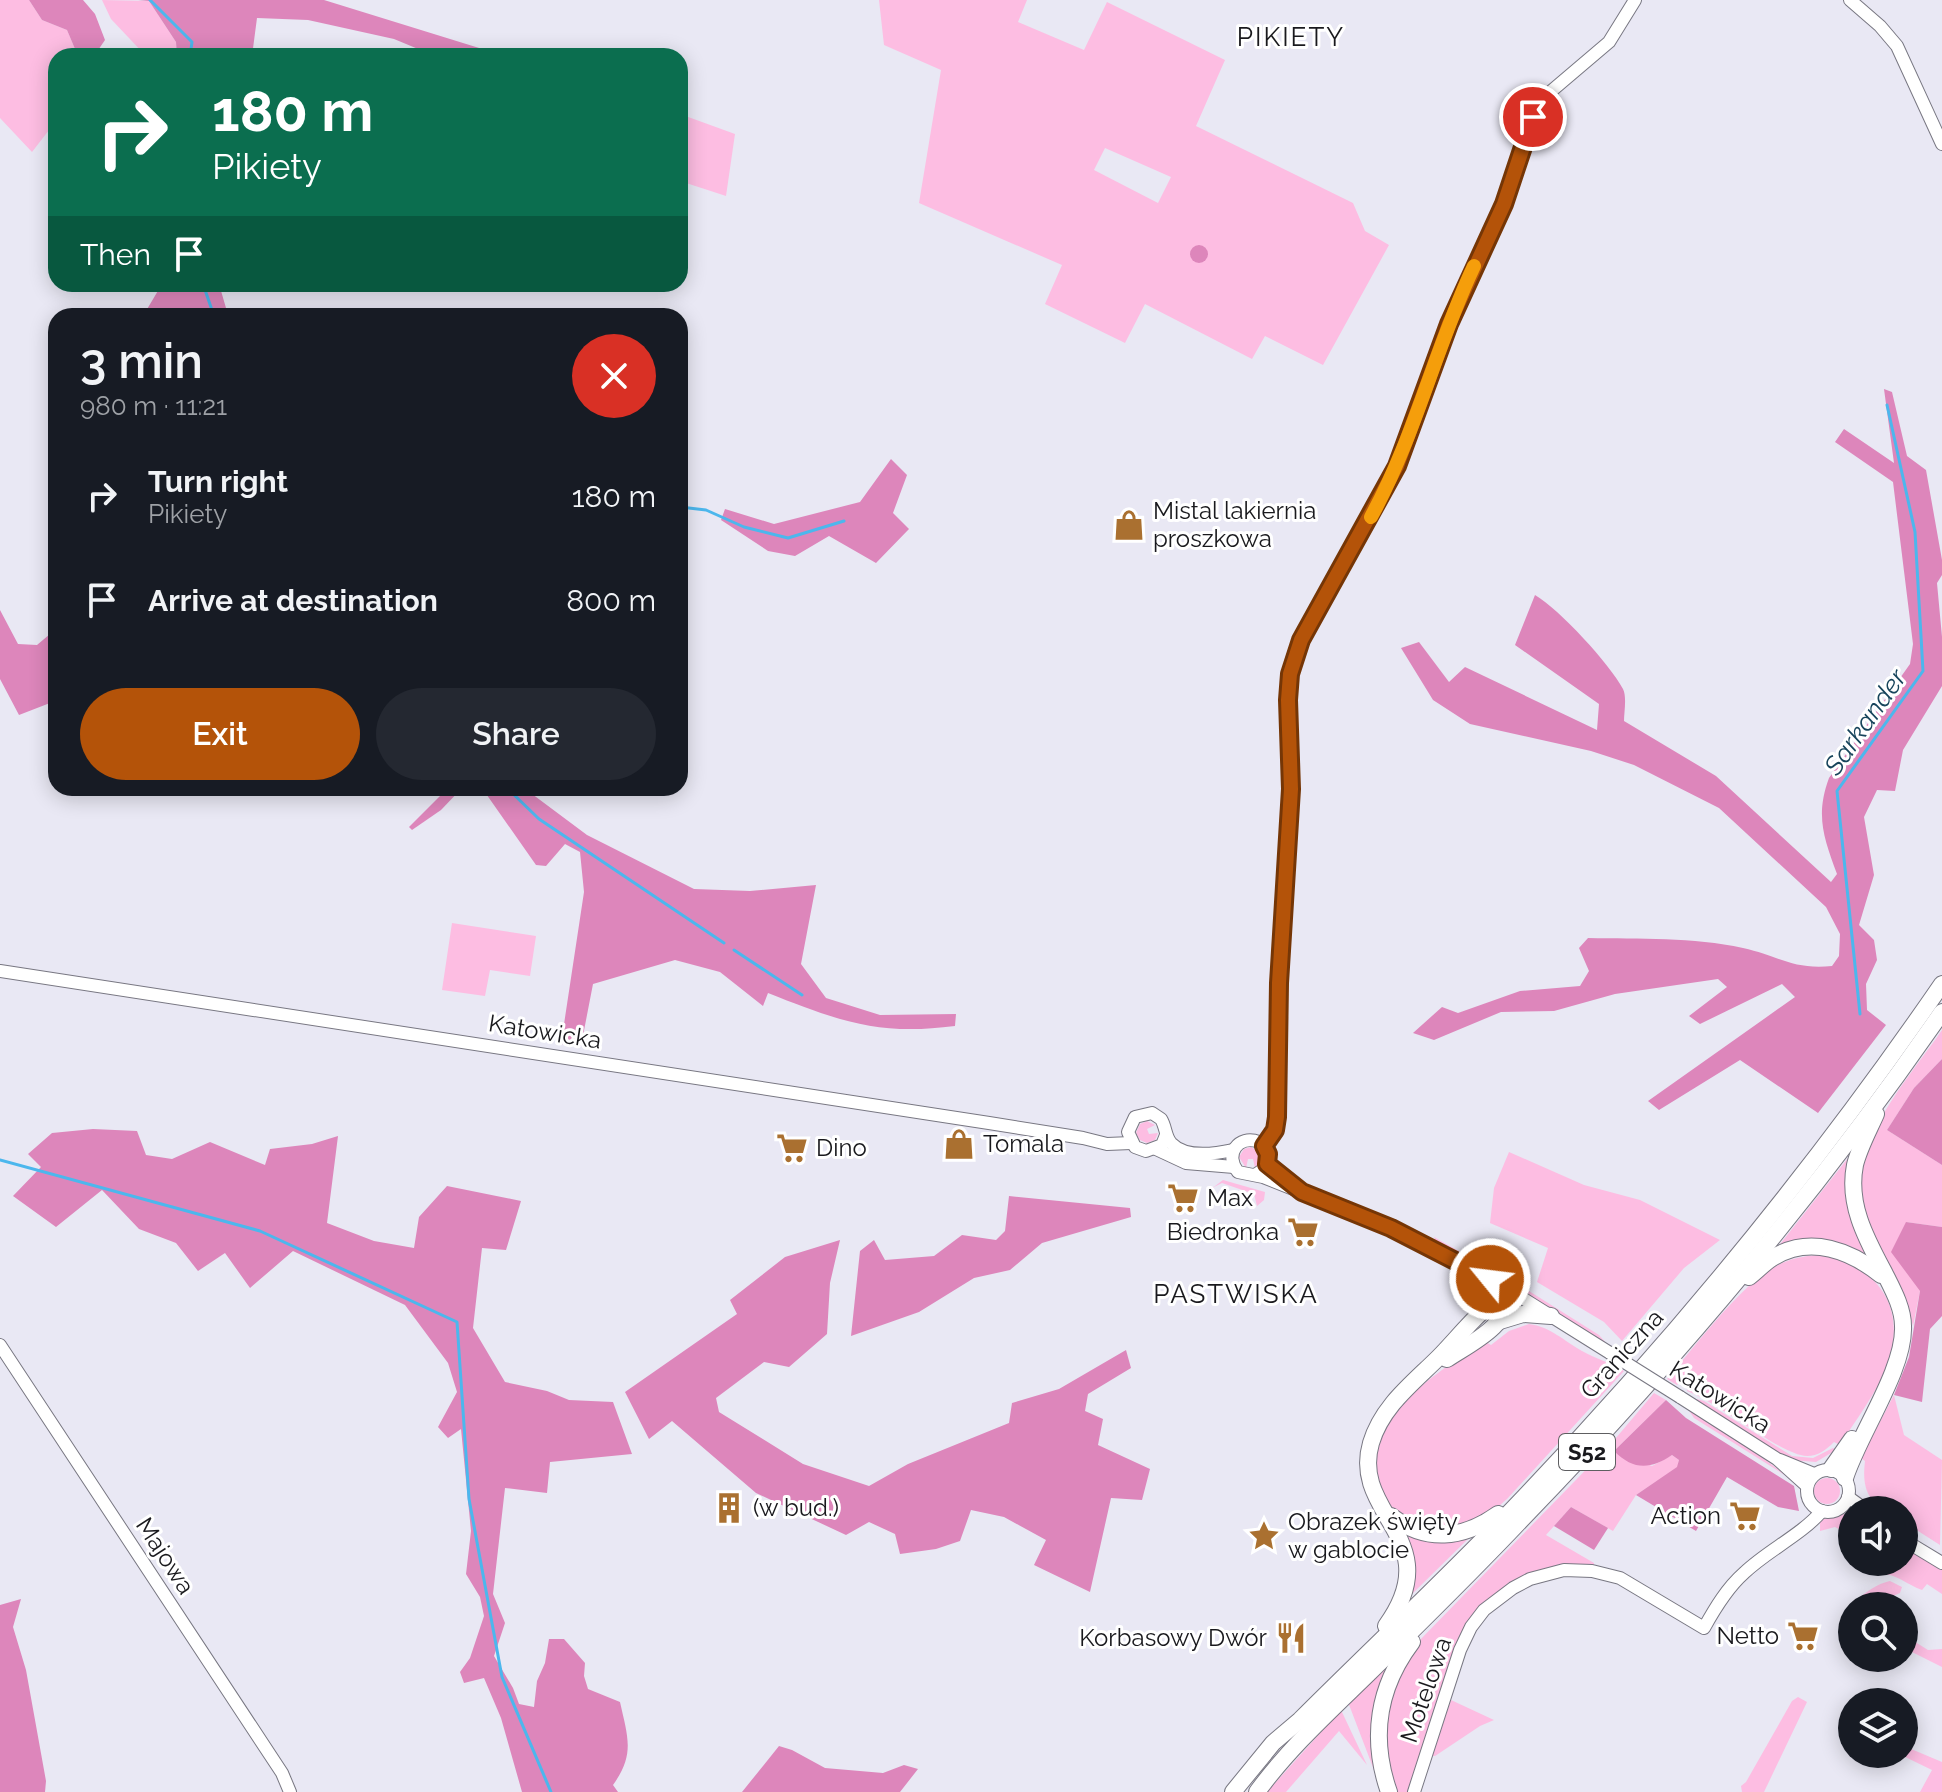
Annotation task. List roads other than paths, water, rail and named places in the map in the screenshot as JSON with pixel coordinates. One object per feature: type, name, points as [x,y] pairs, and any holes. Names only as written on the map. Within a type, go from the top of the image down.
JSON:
[{"type":"highway","name":"Graniczna","points":[[1233,1792],[1273,1743],[1531,1490],[1670,1336],[1746,1246],[1869,1087],[1942,984]]},
{"type":"highway","name":"Graniczna","points":[[1257,1792],[1311,1731],[1580,1460],[1722,1298],[1808,1193],[1942,1012]]},
{"type":"highway","points":[[1823,1476],[1875,1409],[1899,1360],[1902,1342],[1904,1324],[1898,1301],[1859,1220],[1853,1179],[1856,1162],[1887,1089]]},
{"type":"highway","points":[[1722,1298],[1775,1256],[1814,1247],[1848,1253],[1866,1262],[1887,1279]]},
{"type":"highway","points":[[1469,1267],[1479,1281],[1483,1296],[1474,1322]]},
{"type":"highway","points":[[1415,1380],[1500,1321],[1507,1312],[1511,1291]]},
{"type":"highway","points":[[1363,1657],[1397,1610],[1407,1579],[1401,1541],[1381,1507],[1369,1474],[1371,1444],[1395,1399],[1501,1296],[1511,1291]]},
{"type":"highway","points":[[1500,1321],[1523,1314],[1551,1316]]},
{"type":"highway","points":[[1381,1507],[1412,1529],[1426,1535],[1444,1536],[1488,1521],[1531,1490]]},
{"type":"highway","points":[[1389,1792],[1382,1773],[1378,1742],[1385,1689],[1397,1661],[1445,1599]]},
{"type":"street","points":[[1264,1146],[1275,1130],[1277,1117],[1279,983],[1291,789],[1288,700],[1294,657],[1397,466],[1449,324],[1504,204],[1533,117],[1549,93],[1609,42],[1635,0]]},
{"type":"street","points":[[1850,0],[1880,26],[1897,46],[1942,144]]},
{"type":"street","name":"Katowicka","points":[[0,971],[1083,1138],[1129,1137],[1140,1150],[1156,1149],[1186,1163],[1234,1167]]},
{"type":"street","name":"Katowicka","points":[[1129,1137],[1135,1117],[1152,1113],[1161,1119],[1166,1135],[1174,1145],[1188,1151],[1218,1153],[1233,1150]]},
{"type":"street","points":[[1156,1149],[1166,1135]]},
{"type":"street","points":[[1253,1139],[1264,1146],[1268,1154],[1267,1164],[1255,1175],[1243,1175],[1234,1167],[1233,1150],[1241,1141],[1253,1139]]},
{"type":"street","name":"Katowicka","points":[[1267,1164],[1302,1192]]},
{"type":"street","name":"Katowicka","points":[[1255,1175],[1391,1228],[1469,1267],[1777,1459],[1823,1476]]},
{"type":"street","name":"Majowa","points":[[0,1345],[282,1773],[290,1792]]},
{"type":"street","points":[[1838,1510],[1817,1508],[1806,1493],[1823,1476],[1839,1496]]},
{"type":"street","name":"Motelowa","points":[[1414,1792],[1466,1638],[1484,1610],[1513,1588],[1530,1579],[1564,1570],[1592,1571],[1620,1578],[1704,1628],[1742,1574],[1812,1522],[1817,1508]]},
{"type":"street","points":[[1918,1548],[1942,1563]]},
{"type":"waterway","points":[[150,0],[192,42],[191,48]]},
{"type":"waterway","points":[[206,292],[211,308]]},
{"type":"waterway","name":"Sarkander","points":[[1860,1014],[1837,791],[1923,671],[1915,532],[1887,405]]},
{"type":"waterway","points":[[688,508],[706,510],[744,527],[788,538],[844,521]]},
{"type":"waterway","points":[[515,796],[539,819],[724,943]]},
{"type":"waterway","points":[[734,950],[802,995]]},
{"type":"waterway","points":[[0,1160],[260,1231],[457,1322],[469,1499],[502,1677],[551,1792]]},
{"type":"place","name":"Mistal lakiernia proszkowa","points":[[1129,525]]},
{"type":"place","name":"Tomala","points":[[959,1144]]},
{"type":"place","name":"Dino","points":[[792,1148]]},
{"type":"place","name":"Max","points":[[1183,1198]]},
{"type":"place","name":"Biedronka","points":[[1303,1232]]},
{"type":"place","name":"(w bud.)","points":[[729,1508]]},
{"type":"place","name":"Action","points":[[1745,1516]]},
{"type":"place","name":"Obrazek święty w gablocie","points":[[1264,1536]]},
{"type":"place","name":"Netto","points":[[1803,1636]]},
{"type":"place","name":"Korbasowy Dwór","points":[[1291,1638]]},
{"type":"district","name":"PIKIETY","points":[[1291,37]]},
{"type":"district","name":"PASTWISKA","points":[[1236,1294]]}]
